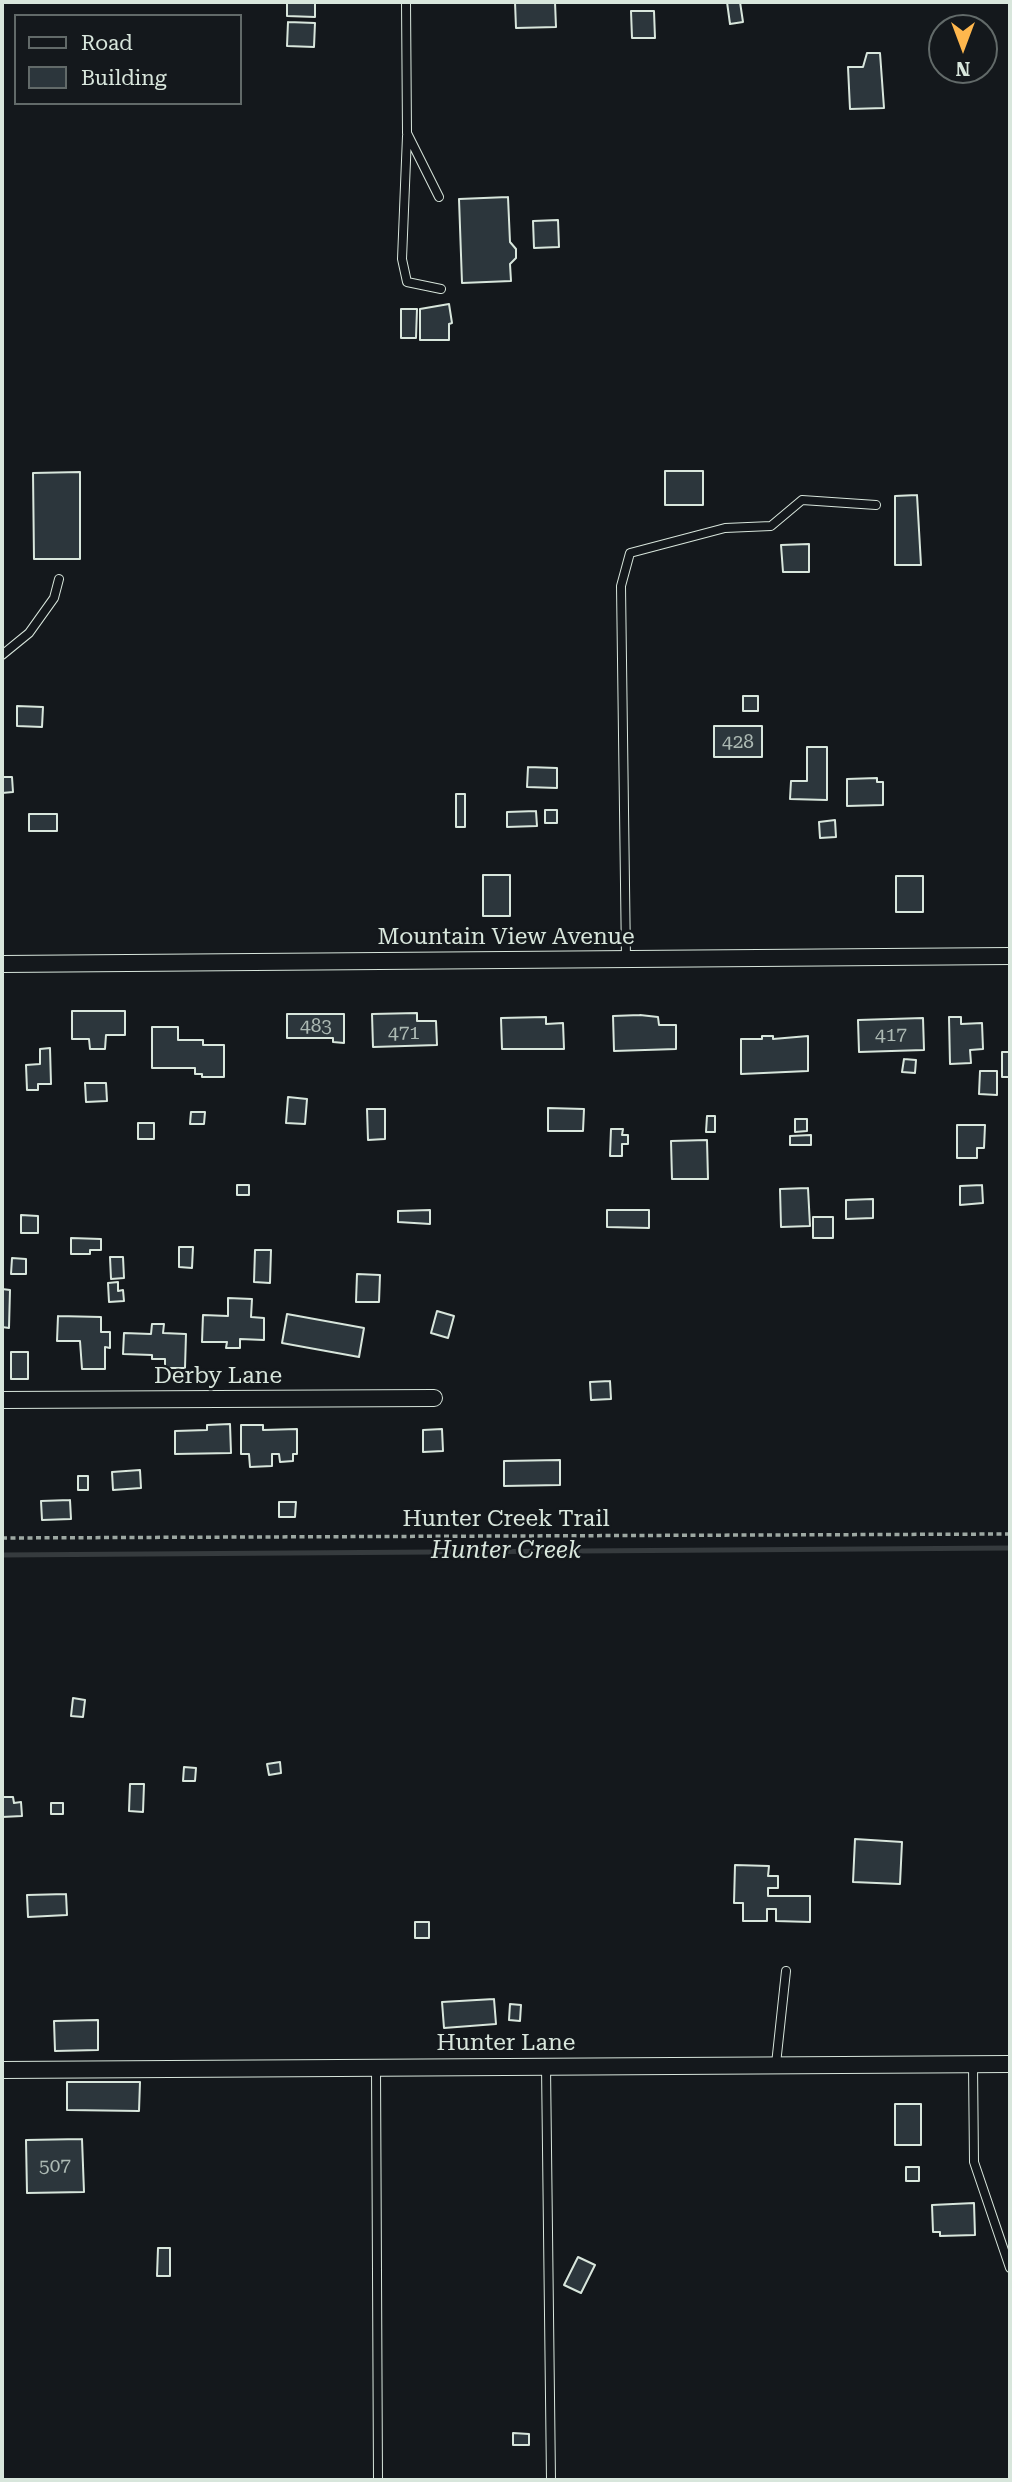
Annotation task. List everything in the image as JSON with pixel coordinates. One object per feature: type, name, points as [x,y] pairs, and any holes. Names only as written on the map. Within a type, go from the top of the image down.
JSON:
[{"type":"street","name":"Mountain View Avenue","points":[[2,964],[1010,956]]},
{"type":"street","name":"Derby Lane","points":[[2,1400],[433,1398]]},
{"type":"street","name":"Hunter Lane","points":[[2,2070],[1010,2064]]},
{"type":"lane","points":[[406,2],[407,133],[402,260],[407,282],[441,289]]},
{"type":"lane","points":[[407,133],[439,197]]},
{"type":"lane","points":[[626,959],[621,586],[630,553],[725,528],[771,526],[802,500],[876,505]]},
{"type":"lane","points":[[2,655],[29,633],[54,598],[59,579]]},
{"type":"lane","points":[[776,2064],[786,1972]]},
{"type":"lane","points":[[973,2065],[974,2162],[1010,2268]]},
{"type":"lane","points":[[546,2066],[551,2480]]},
{"type":"lane","points":[[376,2067],[378,2480]]},
{"type":"path","name":"Hunter Creek Trail","points":[[2,1538],[1010,1534]]},
{"type":"building","points":[[287,2],[315,2],[315,17],[287,16]]},
{"type":"building","points":[[515,2],[555,2],[556,27],[516,28]]},
{"type":"building","points":[[727,2],[740,2],[743,22],[730,24]]},
{"type":"building","points":[[631,11],[654,11],[655,38],[632,38]]},
{"type":"building","points":[[288,22],[315,23],[314,47],[287,46]]},
{"type":"building","points":[[867,53],[880,53],[884,108],[850,109],[848,67],[863,67]]},
{"type":"building","points":[[508,197],[510,242],[516,249],[516,258],[510,264],[511,281],[462,283],[459,199]]},
{"type":"building","points":[[558,220],[559,247],[534,248],[533,221]]},
{"type":"building","points":[[449,304],[452,323],[449,324],[449,340],[420,340],[420,309]]},
{"type":"building","points":[[401,309],[417,309],[416,338],[401,338]]},
{"type":"building","points":[[665,471],[703,471],[703,505],[665,505]]},
{"type":"building","points":[[80,472],[80,559],[34,559],[33,473]]},
{"type":"building","points":[[917,495],[921,565],[895,565],[895,496]]},
{"type":"building","points":[[809,544],[809,572],[783,572],[781,545]]},
{"type":"building","points":[[743,696],[758,696],[758,711],[743,711]]},
{"type":"building","points":[[17,706],[43,707],[42,727],[17,726]]},
{"type":"building","points":[[714,726],[762,726],[762,757],[714,757]]},
{"type":"building","points":[[807,747],[827,747],[827,800],[790,799],[791,781],[807,781]]},
{"type":"building","points":[[528,767],[557,768],[557,788],[527,787]]},
{"type":"building","points":[[2,777],[12,777],[13,792],[2,793]]},
{"type":"building","points":[[877,778],[877,782],[883,782],[883,805],[847,806],[847,779]]},
{"type":"building","points":[[456,794],[465,794],[465,827],[456,827]]},
{"type":"building","points":[[545,810],[557,810],[557,823],[545,823]]},
{"type":"building","points":[[536,811],[537,826],[507,827],[507,812]]},
{"type":"building","points":[[29,814],[57,814],[57,831],[29,831]]},
{"type":"building","points":[[835,820],[836,837],[820,838],[819,822]]},
{"type":"building","points":[[483,875],[510,875],[510,916],[483,916]]},
{"type":"building","points":[[896,876],[923,876],[923,912],[896,912]]},
{"type":"building","points":[[72,1011],[125,1011],[125,1035],[106,1035],[105,1049],[90,1049],[89,1039],[72,1039]]},
{"type":"building","points":[[417,1013],[417,1021],[436,1021],[437,1045],[373,1047],[372,1014]]},
{"type":"building","points":[[287,1014],[344,1014],[344,1043],[333,1042],[333,1038],[287,1038]]},
{"type":"building","points":[[613,1016],[658,1017],[659,1025],[676,1025],[676,1049],[614,1051]]},
{"type":"building","points":[[546,1017],[546,1024],[563,1023],[564,1049],[502,1049],[501,1018]]},
{"type":"building","points":[[949,1017],[961,1017],[961,1024],[982,1023],[983,1049],[970,1050],[971,1063],[950,1064]]},
{"type":"building","points":[[923,1018],[924,1050],[859,1052],[858,1020]]},
{"type":"building","points":[[152,1027],[178,1027],[178,1040],[203,1040],[203,1045],[224,1045],[224,1077],[202,1077],[202,1074],[195,1074],[195,1068],[152,1068]]},
{"type":"building","points":[[762,1036],[773,1036],[773,1039],[808,1036],[808,1071],[741,1074],[741,1039],[762,1039]]},
{"type":"building","points":[[50,1048],[51,1084],[38,1084],[38,1090],[27,1090],[26,1065],[40,1064],[40,1049]]},
{"type":"building","points":[[1002,1052],[1010,1052],[1010,1077],[1002,1077]]},
{"type":"building","points":[[904,1059],[916,1060],[915,1073],[902,1072]]},
{"type":"building","points":[[980,1071],[997,1071],[997,1095],[979,1094]]},
{"type":"building","points":[[85,1083],[106,1083],[107,1101],[86,1102]]},
{"type":"building","points":[[288,1097],[307,1099],[305,1124],[286,1123]]},
{"type":"building","points":[[548,1108],[584,1109],[583,1131],[548,1131]]},
{"type":"building","points":[[367,1109],[385,1109],[385,1139],[368,1140]]},
{"type":"building","points":[[191,1112],[205,1112],[204,1124],[190,1124]]},
{"type":"building","points":[[707,1116],[715,1116],[715,1132],[706,1132]]},
{"type":"building","points":[[795,1119],[807,1119],[807,1131],[795,1132]]},
{"type":"building","points":[[138,1123],[154,1123],[154,1139],[138,1139]]},
{"type":"building","points":[[957,1125],[985,1125],[984,1148],[977,1148],[977,1158],[957,1158]]},
{"type":"building","points":[[611,1129],[623,1129],[622,1135],[628,1135],[628,1144],[622,1144],[622,1156],[610,1156]]},
{"type":"building","points":[[811,1135],[811,1145],[790,1145],[790,1136]]},
{"type":"building","points":[[707,1140],[708,1179],[672,1179],[671,1141]]},
{"type":"building","points":[[237,1185],[249,1185],[249,1195],[237,1195]]},
{"type":"building","points":[[982,1185],[983,1203],[960,1205],[960,1186]]},
{"type":"building","points":[[808,1188],[810,1226],[781,1227],[780,1189]]},
{"type":"building","points":[[873,1199],[873,1218],[846,1219],[846,1200]]},
{"type":"building","points":[[430,1210],[430,1224],[398,1222],[398,1211]]},
{"type":"building","points":[[607,1210],[649,1210],[649,1228],[607,1227]]},
{"type":"building","points":[[21,1215],[38,1216],[38,1233],[21,1233]]},
{"type":"building","points":[[813,1217],[833,1217],[833,1238],[813,1238]]},
{"type":"building","points":[[71,1238],[101,1239],[101,1250],[90,1250],[90,1254],[71,1254]]},
{"type":"building","points":[[179,1247],[193,1247],[192,1268],[179,1267]]},
{"type":"building","points":[[255,1250],[271,1250],[270,1283],[254,1282]]},
{"type":"building","points":[[110,1257],[123,1257],[124,1278],[111,1279]]},
{"type":"building","points":[[12,1258],[26,1259],[26,1274],[11,1274]]},
{"type":"building","points":[[357,1274],[380,1275],[379,1302],[356,1302]]},
{"type":"building","points":[[118,1282],[118,1291],[123,1290],[124,1301],[109,1302],[108,1283]]},
{"type":"building","points":[[2,1289],[10,1290],[9,1328],[2,1327]]},
{"type":"building","points":[[228,1298],[252,1299],[251,1317],[264,1318],[264,1340],[240,1339],[240,1348],[226,1348],[227,1342],[202,1342],[203,1315],[228,1316]]},
{"type":"building","points":[[437,1311],[454,1316],[448,1338],[431,1333]]},
{"type":"building","points":[[287,1314],[364,1328],[359,1357],[282,1343]]},
{"type":"building","points":[[58,1316],[101,1317],[101,1332],[110,1332],[110,1348],[105,1347],[105,1369],[82,1369],[80,1341],[57,1341]]},
{"type":"building","points":[[152,1324],[164,1324],[163,1333],[186,1334],[185,1368],[165,1368],[165,1359],[152,1359],[152,1355],[123,1354],[124,1333],[151,1334]]},
{"type":"building","points":[[11,1352],[28,1352],[28,1379],[11,1379]]},
{"type":"building","points":[[610,1381],[611,1399],[591,1400],[590,1382]]},
{"type":"building","points":[[230,1424],[231,1453],[175,1454],[175,1431],[207,1430],[207,1425]]},
{"type":"building","points":[[241,1425],[263,1425],[263,1430],[297,1429],[297,1454],[293,1454],[293,1461],[280,1462],[279,1454],[272,1454],[272,1466],[250,1467],[249,1454],[241,1454]]},
{"type":"building","points":[[442,1429],[443,1451],[423,1452],[423,1430]]},
{"type":"building","points":[[560,1460],[560,1485],[504,1486],[504,1461]]},
{"type":"building","points":[[140,1470],[141,1488],[113,1490],[112,1472]]},
{"type":"building","points":[[78,1476],[88,1476],[88,1490],[78,1490]]},
{"type":"building","points":[[70,1500],[71,1519],[42,1520],[41,1501]]},
{"type":"building","points":[[279,1502],[296,1502],[295,1517],[279,1517]]},
{"type":"building","points":[[73,1698],[85,1700],[83,1717],[71,1716]]},
{"type":"building","points":[[280,1762],[281,1773],[269,1775],[267,1764]]},
{"type":"building","points":[[184,1767],[196,1768],[195,1781],[183,1781]]},
{"type":"building","points":[[130,1784],[144,1784],[143,1812],[129,1811]]},
{"type":"building","points":[[2,1797],[13,1797],[14,1803],[21,1802],[22,1816],[2,1817]]},
{"type":"building","points":[[51,1803],[63,1803],[63,1814],[51,1814]]},
{"type":"building","points":[[855,1839],[902,1842],[900,1884],[853,1882]]},
{"type":"building","points":[[735,1865],[769,1866],[768,1876],[778,1876],[778,1888],[768,1888],[768,1896],[810,1896],[810,1922],[776,1921],[776,1909],[767,1909],[767,1921],[743,1921],[743,1903],[734,1903]]},
{"type":"building","points":[[66,1894],[67,1915],[28,1917],[27,1895]]},
{"type":"building","points":[[415,1922],[429,1922],[429,1938],[415,1938]]},
{"type":"building","points":[[494,1999],[496,2024],[444,2028],[442,2002]]},
{"type":"building","points":[[510,2004],[521,2005],[520,2021],[509,2020]]},
{"type":"building","points":[[98,2020],[98,2050],[55,2051],[54,2021]]},
{"type":"building","points":[[67,2082],[140,2082],[139,2111],[67,2110]]},
{"type":"building","points":[[895,2104],[921,2104],[921,2145],[895,2145]]},
{"type":"building","points":[[82,2139],[84,2192],[27,2193],[26,2140]]},
{"type":"building","points":[[906,2167],[919,2167],[919,2181],[906,2181]]},
{"type":"building","points":[[974,2203],[975,2235],[940,2236],[940,2232],[933,2232],[932,2205]]},
{"type":"building","points":[[158,2248],[170,2248],[170,2276],[157,2276]]},
{"type":"building","points":[[578,2257],[595,2265],[581,2293],[564,2285]]},
{"type":"building","points":[[513,2433],[529,2434],[529,2445],[513,2445]]},
{"type":"waterway","name":"Hunter Creek","points":[[2,1555],[1010,1548]]}]
